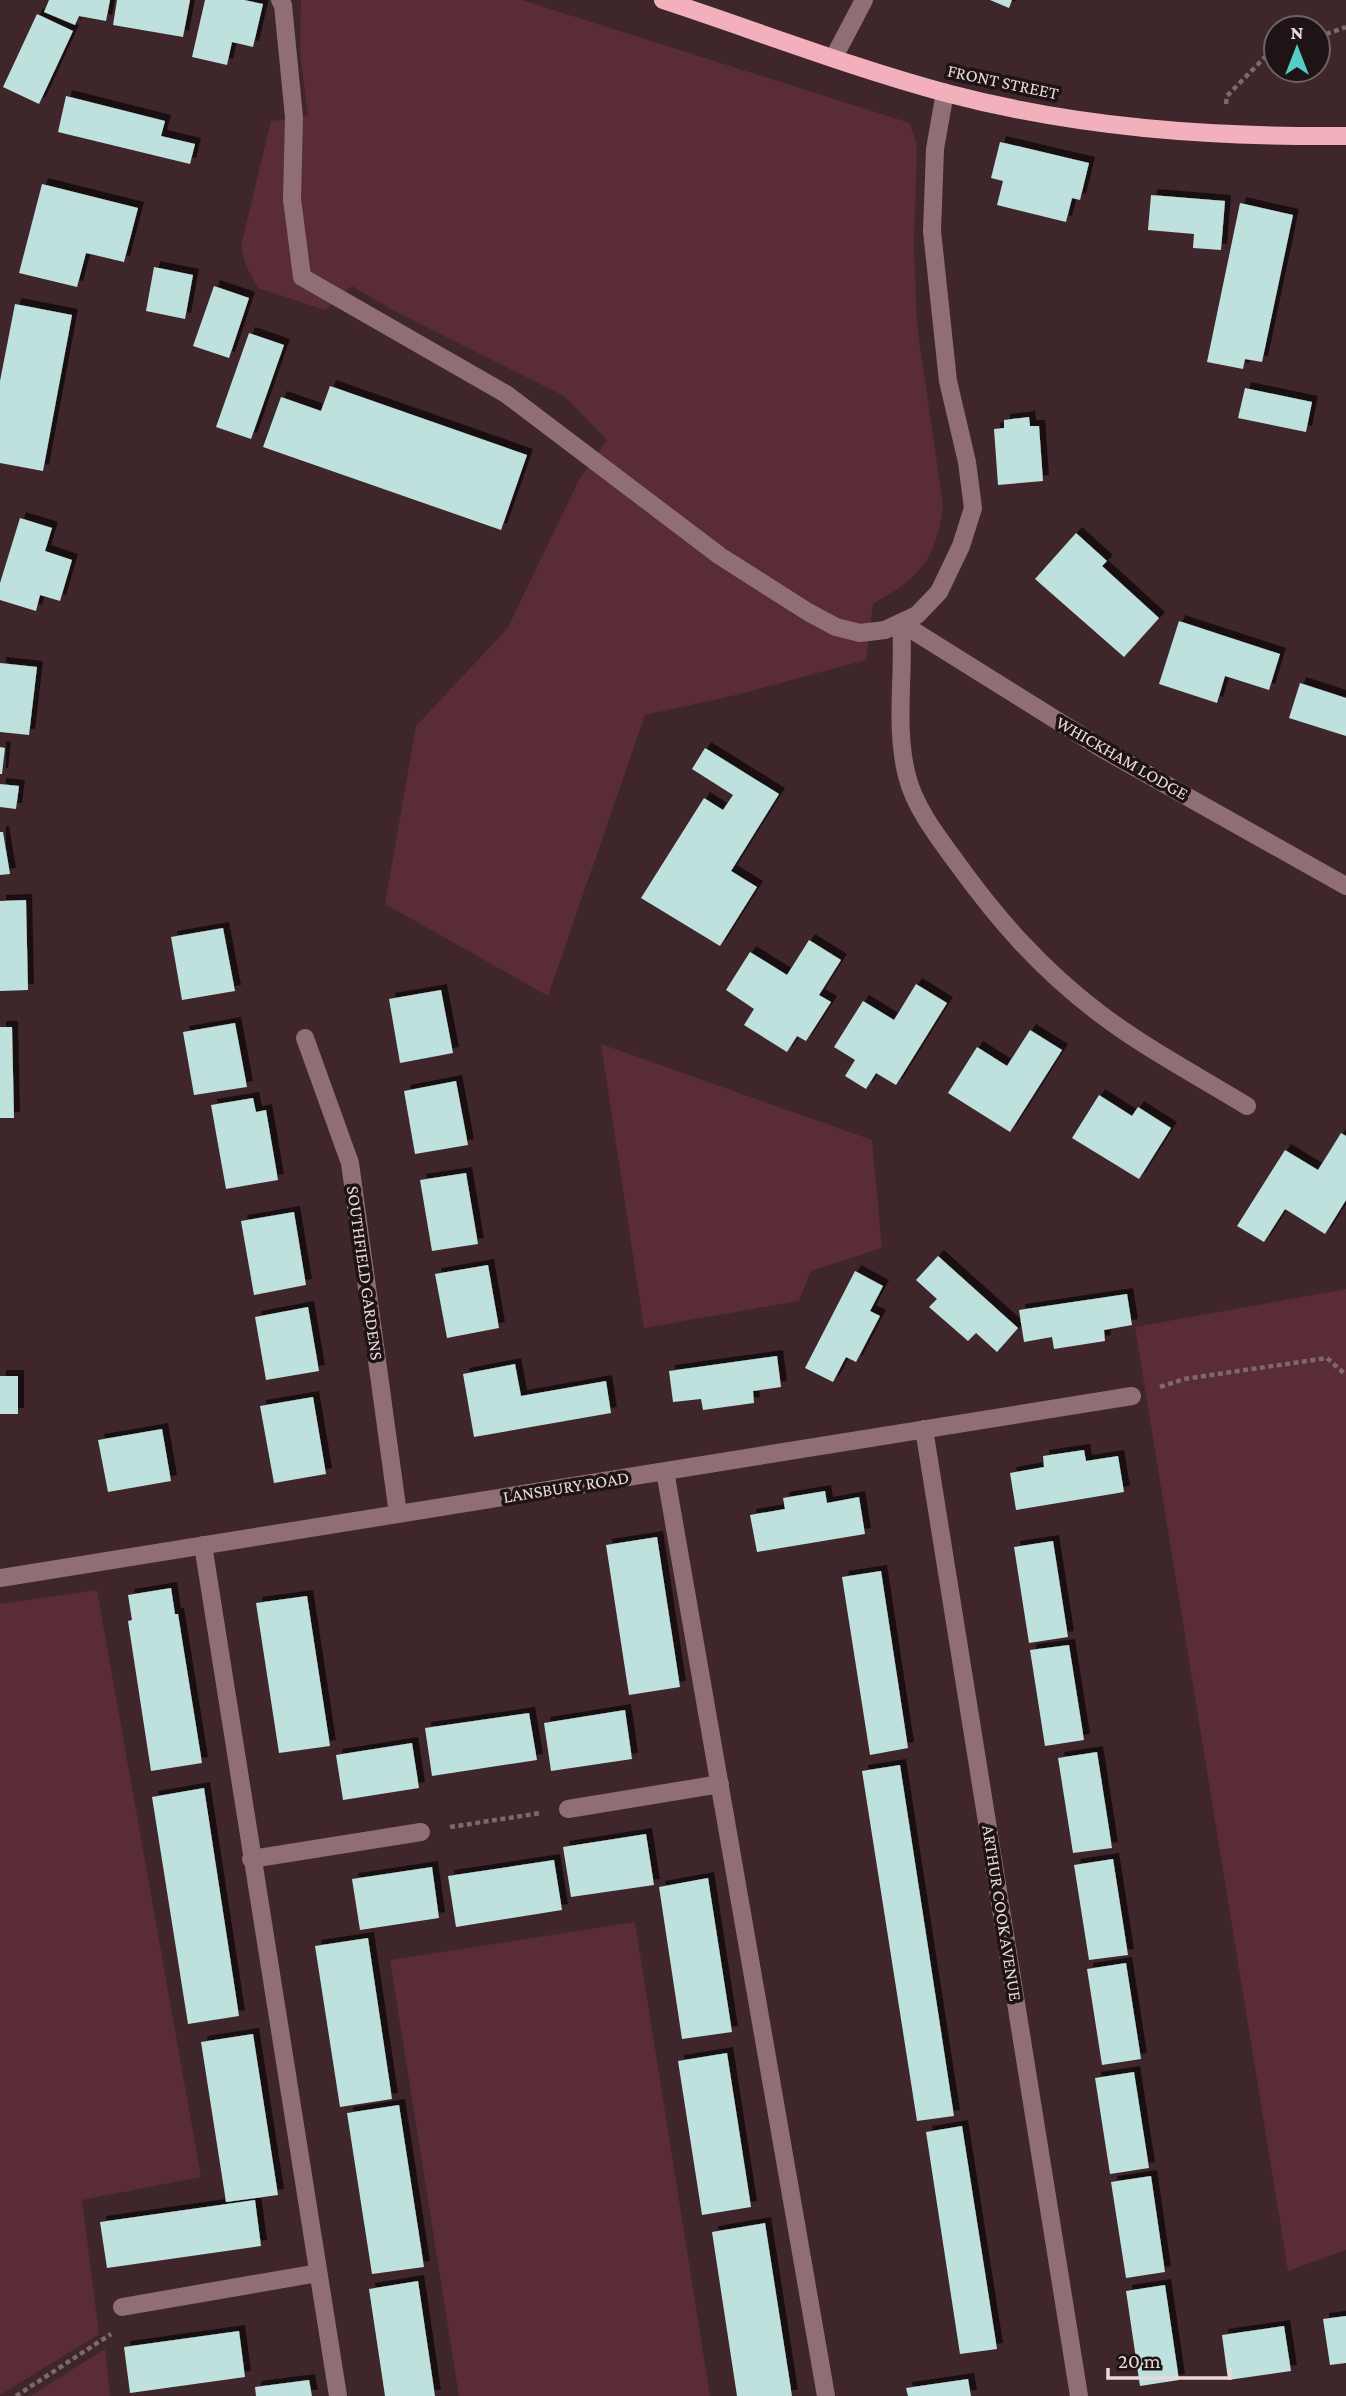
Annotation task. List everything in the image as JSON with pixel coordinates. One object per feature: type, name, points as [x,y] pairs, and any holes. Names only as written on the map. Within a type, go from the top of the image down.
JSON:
[{"type":"main road","name":"FRONT STREET","points":[[663,0],[945,92],[1095,122],[1222,136],[1346,136]]},
{"type":"street","points":[[280,0],[283,5],[294,117],[292,199],[302,277],[506,394],[720,556],[808,612],[836,627],[860,633],[885,630],[929,605],[948,578],[973,508],[967,462],[948,381],[932,230],[935,149],[945,92]]},
{"type":"street","points":[[834,57],[864,0]]},
{"type":"street","points":[[901,623],[904,668],[899,693],[900,734],[907,779],[931,827],[1000,921],[1042,965],[1100,1014],[1247,1106]]},
{"type":"street","name":"WHICKHAM LODGE","points":[[901,623],[1106,751],[1346,886]]},
{"type":"street","name":"SOUTHFIELD GARDENS","points":[[305,1038],[350,1163],[398,1514]]},
{"type":"street","name":"LANSBURY ROAD","points":[[0,1578],[1132,1395]]},
{"type":"street","name":"ARTHUR COOK AVENUE","points":[[924,1429],[1079,2396]]},
{"type":"street","points":[[665,1471],[826,2396]]},
{"type":"street","points":[[203,1545],[338,2396]]},
{"type":"street","points":[[568,1809],[720,1784]]},
{"type":"street","points":[[251,1859],[421,1832]]},
{"type":"street","points":[[122,2307],[318,2273]]},
{"type":"path","points":[[1222,136],[1227,96],[1262,60]]},
{"type":"path","points":[[1132,1395],[1184,1379],[1327,1358],[1346,1376]]},
{"type":"path","points":[[421,1832],[568,1809]]},
{"type":"path","points":[[16,2396],[111,2335],[106,2309],[122,2307]]},
{"type":"shaded area","points":[[301,0],[522,0],[910,123],[917,145],[914,245],[917,325],[943,506],[936,541],[923,566],[914,576],[873,604],[866,660],[736,695],[645,715],[548,996],[385,904],[416,726],[507,629],[579,480],[607,440],[564,396],[396,312],[352,286],[325,310],[258,288],[246,266],[241,246],[271,121],[308,116],[300,52]]},
{"type":"shaded area","points":[[601,1044],[872,1140],[882,1248],[811,1271],[799,1301],[644,1328]]},
{"type":"shaded area","points":[[1346,1289],[1346,2250],[1288,2271],[1135,1327]]},
{"type":"shaded area","points":[[97,1590],[201,2177],[82,2200],[99,2334],[0,2395],[0,1604]]},
{"type":"shaded area","points":[[635,1922],[710,2396],[459,2396],[390,1960]]},
{"type":"shaded area","points":[[105,2349],[110,2396],[30,2396]]},
{"type":"building","points":[[49,0],[110,0],[106,21],[79,16],[75,25],[44,12]]},
{"type":"building","points":[[117,0],[190,0],[183,37],[113,25]]},
{"type":"building","points":[[205,0],[244,0],[263,4],[253,47],[232,42],[227,65],[192,57]]},
{"type":"building","points":[[990,0],[1012,0],[1009,8]]},
{"type":"building","points":[[37,14],[73,31],[39,104],[3,87]]},
{"type":"building","points":[[66,96],[165,121],[161,136],[195,144],[190,164],[58,132]]},
{"type":"building","points":[[1000,142],[1089,163],[1080,200],[1072,198],[1066,222],[997,205],[1003,181],[991,178]]},
{"type":"building","points":[[42,184],[138,208],[124,262],[86,253],[77,287],[19,273]]},
{"type":"building","points":[[1151,195],[1225,201],[1221,250],[1193,248],[1194,234],[1148,230]]},
{"type":"building","points":[[1240,203],[1293,215],[1262,362],[1245,359],[1243,369],[1207,362]]},
{"type":"building","points":[[154,267],[193,275],[185,319],[146,311]]},
{"type":"building","points":[[214,286],[249,298],[229,358],[193,346]]},
{"type":"building","points":[[15,304],[72,315],[43,471],[0,463],[0,381]]},
{"type":"building","points":[[249,333],[284,345],[251,439],[216,427]]},
{"type":"building","points":[[330,386],[527,455],[501,530],[263,447],[281,397],[321,411]]},
{"type":"building","points":[[1245,388],[1312,402],[1306,432],[1238,418]]},
{"type":"building","points":[[1029,417],[1030,426],[1039,426],[1043,481],[998,485],[994,429],[1004,428],[1004,420]]},
{"type":"building","points":[[20,518],[52,528],[45,551],[72,560],[60,601],[40,595],[36,611],[0,600],[0,583]]},
{"type":"building","points":[[1076,533],[1107,561],[1102,566],[1159,618],[1124,657],[1035,579]]},
{"type":"building","points":[[1179,621],[1280,654],[1269,690],[1225,676],[1217,703],[1159,684]]},
{"type":"building","points":[[0,663],[37,667],[29,735],[0,732]]},
{"type":"building","points":[[1300,683],[1346,698],[1346,736],[1289,718]]},
{"type":"building","points":[[0,747],[5,748],[2,774],[0,774]]},
{"type":"building","points":[[705,748],[779,794],[731,871],[757,887],[720,946],[641,898],[704,798],[723,810],[733,795],[692,769]]},
{"type":"building","points":[[0,784],[19,786],[16,809],[0,807]]},
{"type":"building","points":[[0,832],[3,832],[10,874],[0,875]]},
{"type":"building","points":[[26,900],[28,990],[0,991],[0,901]]},
{"type":"building","points":[[223,928],[235,991],[182,1000],[171,937]]},
{"type":"building","points":[[809,940],[841,960],[819,995],[831,1002],[806,1041],[797,1036],[787,1052],[744,1025],[754,1009],[726,990],[750,952],[787,975]]},
{"type":"building","points":[[916,984],[947,1003],[896,1085],[876,1073],[866,1089],[845,1076],[855,1060],[834,1047],[863,1001],[894,1020]]},
{"type":"building","points":[[441,990],[453,1053],[400,1063],[389,999]]},
{"type":"building","points":[[235,1023],[247,1087],[194,1095],[183,1032]]},
{"type":"building","points":[[0,1027],[12,1027],[14,1118],[0,1118]]},
{"type":"building","points":[[1030,1030],[1062,1050],[1010,1132],[948,1093],[977,1047],[1007,1066]]},
{"type":"building","points":[[456,1081],[468,1145],[415,1154],[404,1091]]},
{"type":"building","points":[[1099,1095],[1132,1116],[1138,1107],[1171,1128],[1139,1179],[1072,1138]]},
{"type":"building","points":[[253,1098],[256,1112],[266,1110],[278,1180],[226,1189],[211,1105]]},
{"type":"building","points":[[1341,1133],[1346,1136],[1346,1200],[1325,1234],[1285,1209],[1264,1242],[1237,1226],[1285,1150],[1318,1170]]},
{"type":"building","points":[[466,1173],[478,1244],[432,1251],[420,1180]]},
{"type":"building","points":[[294,1212],[306,1285],[254,1295],[241,1221]]},
{"type":"building","points":[[938,1256],[1018,1328],[997,1352],[976,1333],[968,1341],[929,1307],[937,1299],[916,1280]]},
{"type":"building","points":[[488,1265],[499,1328],[447,1338],[435,1274]]},
{"type":"building","points":[[855,1271],[883,1286],[870,1311],[880,1316],[856,1362],[846,1357],[833,1382],[805,1368]]},
{"type":"building","points":[[1127,1294],[1132,1325],[1104,1330],[1105,1341],[1054,1349],[1052,1337],[1024,1342],[1019,1310]]},
{"type":"building","points":[[308,1307],[319,1371],[266,1380],[255,1317]]},
{"type":"building","points":[[777,1356],[781,1387],[753,1391],[754,1403],[703,1410],[701,1399],[673,1402],[669,1371]]},
{"type":"building","points":[[515,1364],[521,1396],[606,1381],[611,1413],[474,1437],[463,1374]]},
{"type":"building","points":[[0,1376],[18,1376],[18,1414],[0,1414]]},
{"type":"building","points":[[313,1397],[326,1474],[274,1483],[260,1406]]},
{"type":"building","points":[[162,1429],[171,1481],[108,1492],[98,1440]]},
{"type":"building","points":[[1084,1450],[1086,1461],[1118,1456],[1124,1492],[1016,1510],[1010,1473],[1044,1467],[1043,1456]]},
{"type":"building","points":[[825,1491],[827,1503],[859,1497],[865,1534],[757,1552],[750,1515],[785,1509],[783,1498]]},
{"type":"building","points":[[657,1537],[680,1687],[629,1695],[606,1545]]},
{"type":"building","points":[[1053,1541],[1068,1637],[1029,1643],[1014,1547]]},
{"type":"building","points":[[881,1571],[908,1748],[870,1755],[842,1577]]},
{"type":"building","points":[[171,1588],[175,1614],[178,1614],[202,1763],[151,1771],[128,1621],[132,1620],[128,1595]]},
{"type":"building","points":[[307,1596],[330,1746],[279,1753],[256,1603]]},
{"type":"building","points":[[1069,1645],[1084,1740],[1045,1746],[1030,1650]]},
{"type":"building","points":[[625,1710],[632,1759],[551,1771],[544,1723]]},
{"type":"building","points":[[529,1713],[537,1760],[432,1776],[425,1728]]},
{"type":"building","points":[[412,1743],[419,1788],[343,1800],[336,1755]]},
{"type":"building","points":[[1097,1752],[1112,1848],[1073,1853],[1058,1758]]},
{"type":"building","points":[[900,1765],[954,2116],[917,2121],[862,1771]]},
{"type":"building","points":[[204,1788],[239,2016],[188,2024],[152,1797]]},
{"type":"building","points":[[646,1834],[654,1885],[571,1897],[563,1847]]},
{"type":"building","points":[[1113,1859],[1128,1955],[1089,1960],[1074,1865]]},
{"type":"building","points":[[554,1860],[562,1910],[456,1927],[448,1876]]},
{"type":"building","points":[[432,1867],[439,1918],[360,1930],[352,1879]]},
{"type":"building","points":[[708,1878],[732,2032],[682,2039],[659,1887]]},
{"type":"building","points":[[368,1938],[392,2099],[340,2107],[315,1946]]},
{"type":"building","points":[[1126,1963],[1141,2059],[1102,2065],[1087,1969]]},
{"type":"building","points":[[253,2034],[278,2195],[226,2202],[201,2042]]},
{"type":"building","points":[[727,2053],[751,2207],[702,2215],[678,2061]]},
{"type":"building","points":[[1134,2072],[1149,2168],[1110,2174],[1095,2078]]},
{"type":"building","points":[[399,2105],[424,2267],[372,2274],[347,2113]]},
{"type":"building","points":[[962,2126],[997,2349],[960,2354],[926,2132]]},
{"type":"building","points":[[1151,2176],[1165,2272],[1126,2278],[1111,2182]]},
{"type":"building","points":[[255,2200],[261,2246],[107,2268],[100,2222]]},
{"type":"building","points":[[765,2223],[792,2396],[737,2396],[712,2232]]},
{"type":"building","points":[[418,2281],[435,2396],[385,2396],[369,2289]]},
{"type":"building","points":[[1165,2285],[1179,2380],[1140,2386],[1126,2291]]},
{"type":"building","points":[[1346,2316],[1346,2363],[1330,2365],[1323,2319]]},
{"type":"building","points":[[1284,2326],[1291,2371],[1228,2380],[1222,2335]]},
{"type":"building","points":[[239,2331],[245,2377],[130,2393],[124,2347]]},
{"type":"building","points":[[968,2379],[971,2396],[908,2396],[906,2388]]},
{"type":"building","points":[[309,2380],[312,2396],[256,2396],[255,2387]]}]
